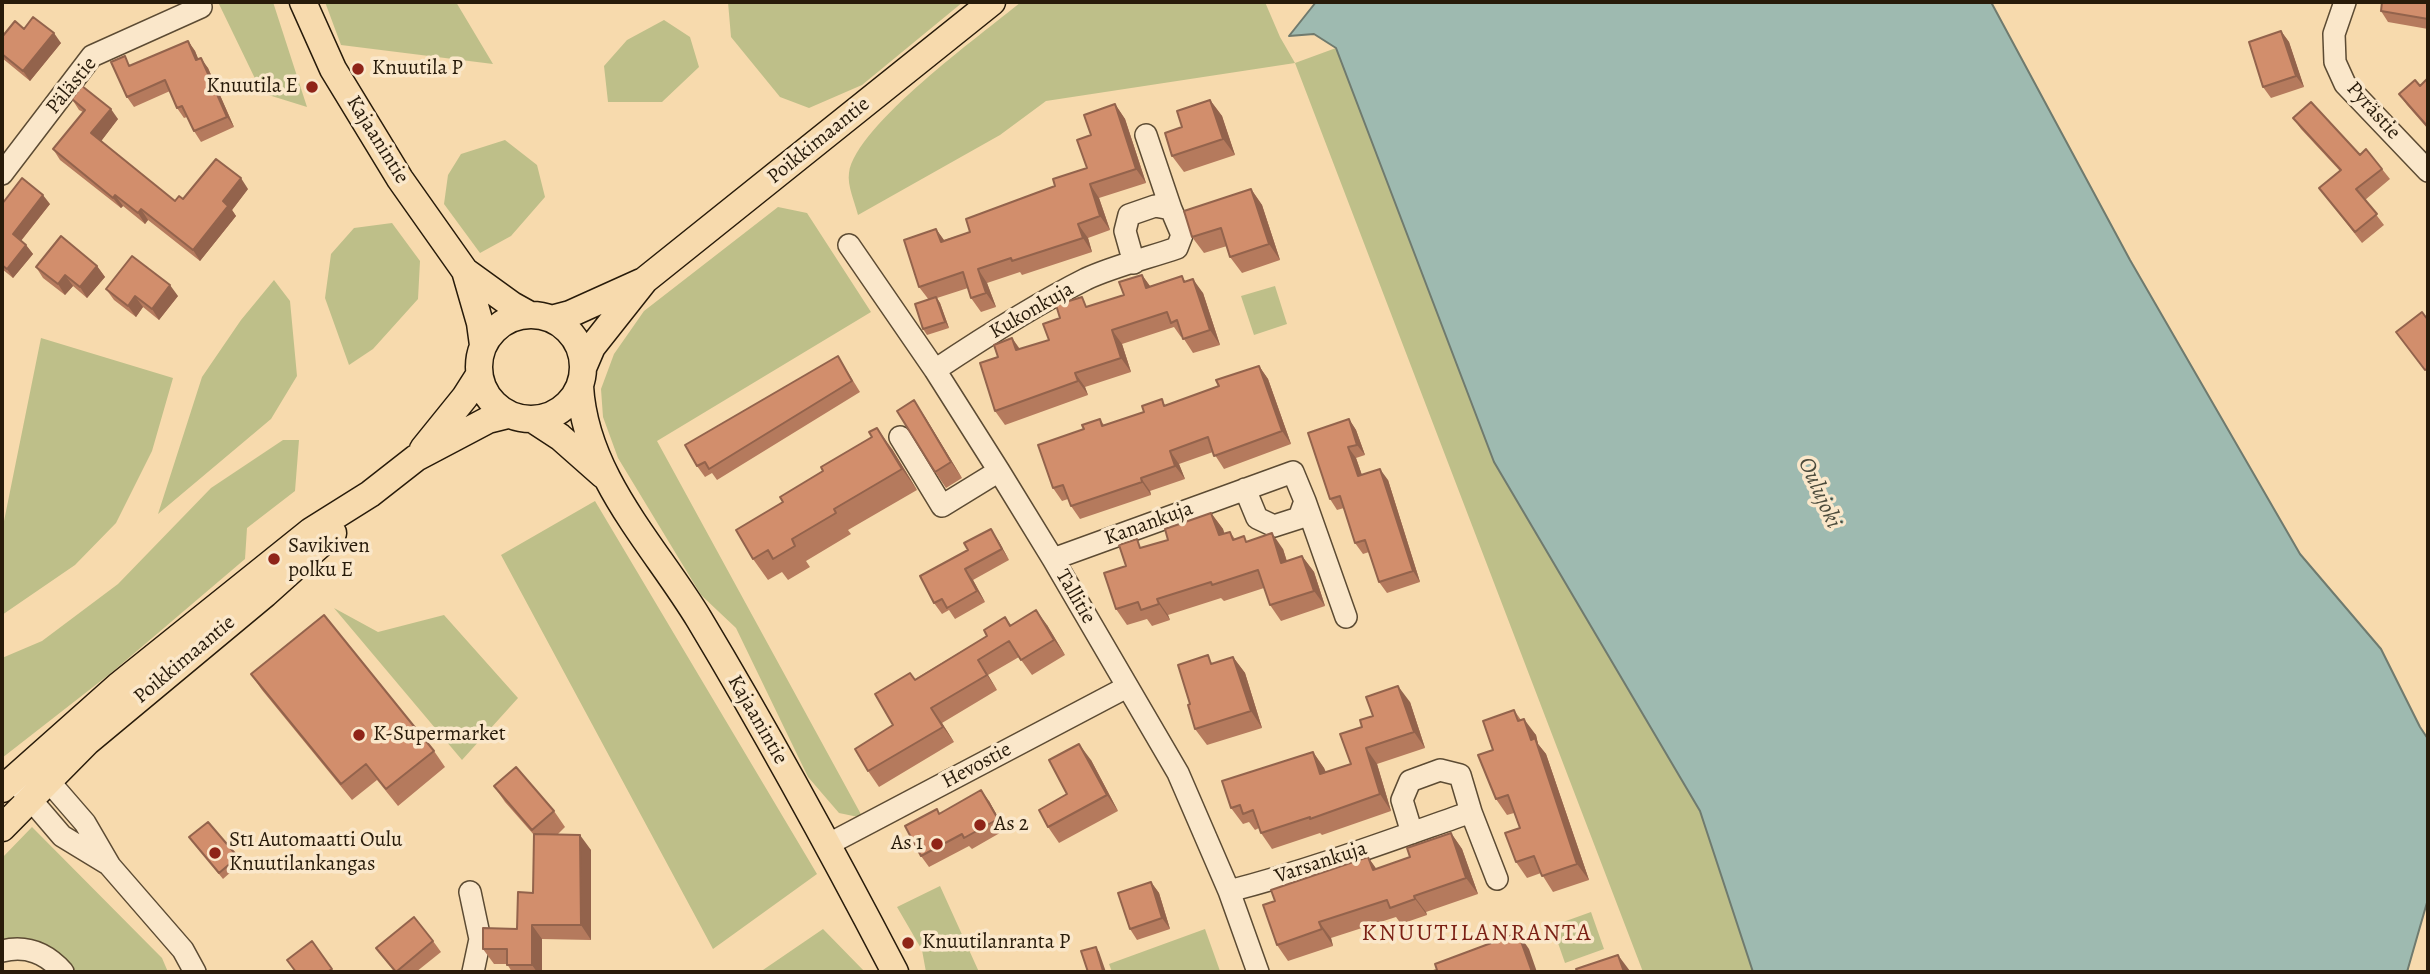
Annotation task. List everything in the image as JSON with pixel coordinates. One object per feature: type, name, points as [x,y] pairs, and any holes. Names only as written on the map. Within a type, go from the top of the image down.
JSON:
[{"type":"main road","name":"Kajaanintie","points":[[303,2],[332,69],[400,180],[465,271],[512,305],[540,317]]},
{"type":"main road","name":"Poikkimaantie","points":[[582,377],[592,347],[645,280],[992,2]]},
{"type":"main road","name":"Kajaanintie","points":[[465,271],[480,323],[483,345]]},
{"type":"main road","name":"Poikkimaantie","points":[[540,317],[570,314],[645,280]]},
{"type":"main road","points":[[540,317],[560,324],[575,338],[579,348],[582,377],[576,395],[562,409],[534,420],[508,415],[493,404],[486,396],[478,375],[483,345],[502,323],[511,318],[540,317]]},
{"type":"main road","name":"Poikkimaantie","points":[[416,458],[465,397],[478,375]]},
{"type":"main road","name":"Kajaanintie","points":[[582,377],[582,410],[605,476],[698,618],[827,845],[895,972]]},
{"type":"main road","name":"Poikkimaantie","points":[[2,828],[25,782],[118,686],[255,574],[311,531],[370,494],[416,458],[488,421],[508,415]]},
{"type":"main road","name":"Kajaanintie","points":[[534,420],[559,437],[605,476]]},
{"type":"street","name":"Pyrästie","points":[[2345,2],[2334,34],[2335,62],[2345,84],[2428,171]]},
{"type":"street","name":"Pälästie","points":[[2,174],[92,56],[200,4]]},
{"type":"street","name":"Kukonkuja","points":[[934,370],[975,343],[1088,279],[1177,248],[1182,235],[1146,135]]},
{"type":"street","points":[[1135,263],[1125,231],[1129,215],[1155,206],[1171,209]]},
{"type":"street","name":"Tallitie","points":[[849,245],[934,370],[1054,559],[1178,773],[1229,891],[1252,971]]},
{"type":"street","points":[[900,437],[942,506],[999,471]]},
{"type":"street","name":"Kanankuja","points":[[1054,559],[1293,472],[1305,501]]},
{"type":"street","points":[[1245,489],[1257,518],[1274,526],[1299,518],[1305,501]]},
{"type":"street","points":[[1305,501],[1346,617]]},
{"type":"street","name":"Hevostie","points":[[827,845],[1127,687]]},
{"type":"street","points":[[1412,833],[1402,800],[1410,781],[1440,770],[1460,775],[1497,880]]},
{"type":"street","points":[[25,782],[62,836],[110,866],[183,950],[195,972]]},
{"type":"street","name":"Varsankuja","points":[[1229,891],[1280,878],[1471,812]]},
{"type":"street","points":[[470,892],[480,939],[473,972]]},
{"type":"street","points":[[2,951],[17,948],[30,950],[43,955],[63,972]]},
{"type":"green space","points":[[218,2],[273,2],[307,107],[262,93]]},
{"type":"green space","points":[[325,2],[456,2],[493,64],[341,45]]},
{"type":"green space","points":[[728,2],[963,2],[862,85],[809,108],[780,97],[731,37]]},
{"type":"green space","points":[[1021,2],[1265,2],[1295,63],[1046,101],[1000,135],[858,215],[850,188],[849,173],[857,153],[873,131],[923,82]]},
{"type":"green space","points":[[664,20],[690,37],[699,67],[662,102],[608,102],[604,66],[627,40]]},
{"type":"green space","points":[[1336,48],[1494,462],[1700,811],[1753,972],[1643,972],[1295,63]]},
{"type":"green space","points":[[505,140],[537,165],[545,197],[511,236],[480,253],[444,204],[448,175],[461,154]]},
{"type":"green space","points":[[778,207],[807,213],[871,312],[657,441],[863,818],[839,813],[808,777],[736,628],[701,595],[618,458],[603,417],[601,389],[614,354],[644,311]]},
{"type":"green space","points":[[392,223],[420,261],[418,299],[373,349],[349,365],[325,298],[331,254],[354,228]]},
{"type":"green space","points":[[274,280],[290,301],[297,376],[271,419],[158,514],[202,377],[241,320]]},
{"type":"green space","points":[[1275,286],[1287,324],[1254,335],[1241,296]]},
{"type":"green space","points":[[41,338],[173,378],[152,451],[116,523],[75,565],[2,615],[2,531]]},
{"type":"green space","points":[[283,440],[299,440],[295,491],[247,528],[245,559],[111,673],[2,758],[2,658],[42,641],[118,584],[211,488]]},
{"type":"green space","points":[[595,501],[817,874],[713,949],[501,555]]},
{"type":"green space","points":[[334,608],[378,632],[444,615],[518,698],[462,760]]},
{"type":"green space","points":[[32,827],[162,958],[168,972],[74,972],[60,955],[43,945],[24,940],[2,940],[2,858]]},
{"type":"green space","points":[[940,886],[979,972],[926,972],[922,950],[897,907]]},
{"type":"green space","points":[[1591,912],[1604,949],[1565,963],[1552,926]]},
{"type":"green space","points":[[823,929],[865,972],[760,972]]},
{"type":"green space","points":[[1205,929],[1220,971],[1112,972],[1109,964]]},
{"type":"water","name":"Oulujoki","points":[[1316,2],[1991,2],[2130,260],[2300,554],[2381,649],[2428,739],[2428,899],[2407,972],[1753,972],[1700,811],[1494,462],[1336,48],[1314,34],[1289,36]]},
{"type":"building","points":[[2382,2],[2428,2],[2428,19],[2381,11]]},
{"type":"building","points":[[33,17],[54,33],[23,71],[2,54],[2,37],[15,21],[24,29]]},
{"type":"building","points":[[2281,31],[2296,76],[2263,87],[2249,42]]},
{"type":"building","points":[[188,41],[196,60],[201,58],[227,117],[194,131],[182,106],[177,108],[165,80],[127,97],[111,62],[125,56],[129,66]]},
{"type":"building","points":[[2428,78],[2428,127],[2399,94],[2415,80],[2420,86]]},
{"type":"building","points":[[82,86],[111,109],[91,133],[175,201],[179,196],[183,199],[216,159],[241,178],[223,201],[228,206],[193,250],[141,209],[138,213],[115,195],[113,198],[53,149],[85,110],[72,99]]},
{"type":"building","points":[[1210,100],[1223,139],[1172,156],[1165,133],[1182,127],[1177,111]]},
{"type":"building","points":[[2311,102],[2360,155],[2366,149],[2382,169],[2356,189],[2377,214],[2355,232],[2319,188],[2341,170],[2293,118]]},
{"type":"building","points":[[1115,104],[1136,169],[1090,184],[1100,216],[1078,224],[1083,238],[978,269],[986,293],[971,298],[963,272],[919,287],[904,240],[936,229],[941,242],[970,232],[966,219],[1055,186],[1053,179],[1087,168],[1077,140],[1091,135],[1084,115]]},
{"type":"building","points":[[22,178],[43,195],[13,234],[26,245],[7,269],[2,265],[2,204]]},
{"type":"building","points":[[1251,189],[1269,244],[1230,257],[1221,228],[1192,237],[1184,211]]},
{"type":"building","points":[[61,236],[97,266],[80,287],[65,275],[58,284],[36,267]]},
{"type":"building","points":[[132,256],[170,285],[152,309],[135,296],[128,306],[106,289]]},
{"type":"building","points":[[1142,275],[1146,288],[1182,276],[1184,282],[1193,279],[1210,330],[1183,339],[1177,320],[1171,323],[1167,312],[1112,330],[1121,358],[1075,373],[1078,381],[995,411],[980,363],[998,357],[994,345],[1012,338],[1016,350],[1049,340],[1043,324],[1060,318],[1056,305],[1082,297],[1086,307],[1124,295],[1119,282]]},
{"type":"building","points":[[936,297],[945,322],[923,329],[915,304]]},
{"type":"building","points":[[2422,312],[2428,320],[2428,368],[2425,370],[2396,332]]},
{"type":"building","points":[[838,356],[852,381],[709,469],[705,462],[697,466],[685,445]]},
{"type":"building","points":[[1259,366],[1282,431],[1214,456],[1208,437],[1170,451],[1175,466],[1141,478],[1142,482],[1071,506],[1063,485],[1053,488],[1038,445],[1084,429],[1082,425],[1100,419],[1102,426],[1144,412],[1142,406],[1162,399],[1164,406],[1219,386],[1216,380]]},
{"type":"building","points":[[914,400],[951,462],[935,472],[897,411]]},
{"type":"building","points":[[1349,419],[1357,445],[1348,447],[1358,476],[1380,469],[1413,571],[1379,582],[1365,540],[1355,543],[1340,496],[1330,499],[1308,433]]},
{"type":"building","points":[[877,428],[902,469],[834,509],[836,513],[792,539],[795,546],[773,559],[768,550],[753,559],[736,530],[783,502],[780,497],[823,471],[821,467],[872,437],[869,432]]},
{"type":"building","points":[[1211,513],[1219,535],[1230,532],[1233,540],[1244,536],[1246,542],[1272,533],[1281,563],[1302,556],[1314,591],[1270,605],[1258,570],[1157,599],[1159,604],[1141,610],[1138,602],[1116,609],[1104,573],[1126,566],[1119,545],[1137,539],[1140,548],[1168,540],[1165,529]]},
{"type":"building","points":[[991,529],[1002,549],[965,569],[977,591],[947,608],[942,599],[934,603],[920,576],[968,550],[964,543]]},
{"type":"building","points":[[1036,610],[1054,640],[1021,660],[1009,641],[978,660],[987,675],[931,708],[943,727],[868,771],[855,749],[893,725],[875,694],[910,673],[915,680],[987,636],[984,630],[1005,617],[1010,626]]},
{"type":"building","name":"K-Supermarket","points":[[324,615],[434,751],[386,789],[366,764],[341,784],[251,674]]},
{"type":"building","points":[[1208,655],[1211,664],[1233,657],[1251,711],[1195,729],[1178,665]]},
{"type":"building","points":[[1398,686],[1414,732],[1366,748],[1380,794],[1261,833],[1253,810],[1243,814],[1240,805],[1231,808],[1222,781],[1313,752],[1320,774],[1351,764],[1340,734],[1362,727],[1360,720],[1373,716],[1366,697]]},
{"type":"building","points":[[1514,710],[1518,721],[1524,719],[1531,740],[1535,738],[1577,864],[1542,876],[1534,856],[1516,862],[1505,833],[1520,828],[1508,795],[1496,799],[1478,755],[1493,750],[1483,721]]},
{"type":"building","points":[[1079,744],[1107,795],[1048,827],[1039,810],[1067,794],[1049,760]]},
{"type":"building","points":[[516,767],[554,811],[532,830],[494,786]]},
{"type":"building","points":[[981,790],[998,819],[964,838],[962,834],[921,856],[905,826],[937,809],[939,814]]},
{"type":"building","points":[[208,822],[238,857],[219,873],[189,837]]},
{"type":"building","points":[[1451,833],[1466,878],[1414,896],[1415,899],[1390,908],[1387,900],[1319,922],[1322,929],[1277,945],[1263,905],[1275,901],[1271,890],[1368,857],[1373,870],[1410,857],[1407,848]]},
{"type":"building","points":[[534,834],[580,835],[581,925],[532,925],[532,965],[507,965],[507,949],[483,949],[483,928],[517,929],[518,892],[533,893]]},
{"type":"building","points":[[1151,882],[1162,918],[1130,929],[1118,893]]},
{"type":"building","points":[[414,917],[433,941],[396,972],[376,948]]},
{"type":"building","points":[[1518,933],[1532,972],[1430,972],[1437,970],[1435,964]]},
{"type":"building","points":[[312,941],[332,969],[327,972],[296,972],[287,960]]},
{"type":"building","points":[[1096,947],[1103,971],[1088,972],[1081,951]]},
{"type":"building","points":[[1618,955],[1624,972],[1578,972],[1576,969]]},
{"type":"place","name":"Knuutila P","points":[[358,69]]},
{"type":"place","name":"Knuutila E","points":[[312,87]]},
{"type":"place","name":"Savikiven polku E","points":[[274,559]]},
{"type":"place","name":"K-Supermarket","points":[[359,735]]},
{"type":"place","name":"As 2","points":[[980,825]]},
{"type":"place","name":"As 1","points":[[937,844]]},
{"type":"place","name":"St1 Automaatti Oulu Knuutilankangas","points":[[215,853]]},
{"type":"place","name":"Knuutilanranta P","points":[[908,943]]},
{"type":"district","name":"KNUUTILANRANTA","points":[[1477,934]]}]
